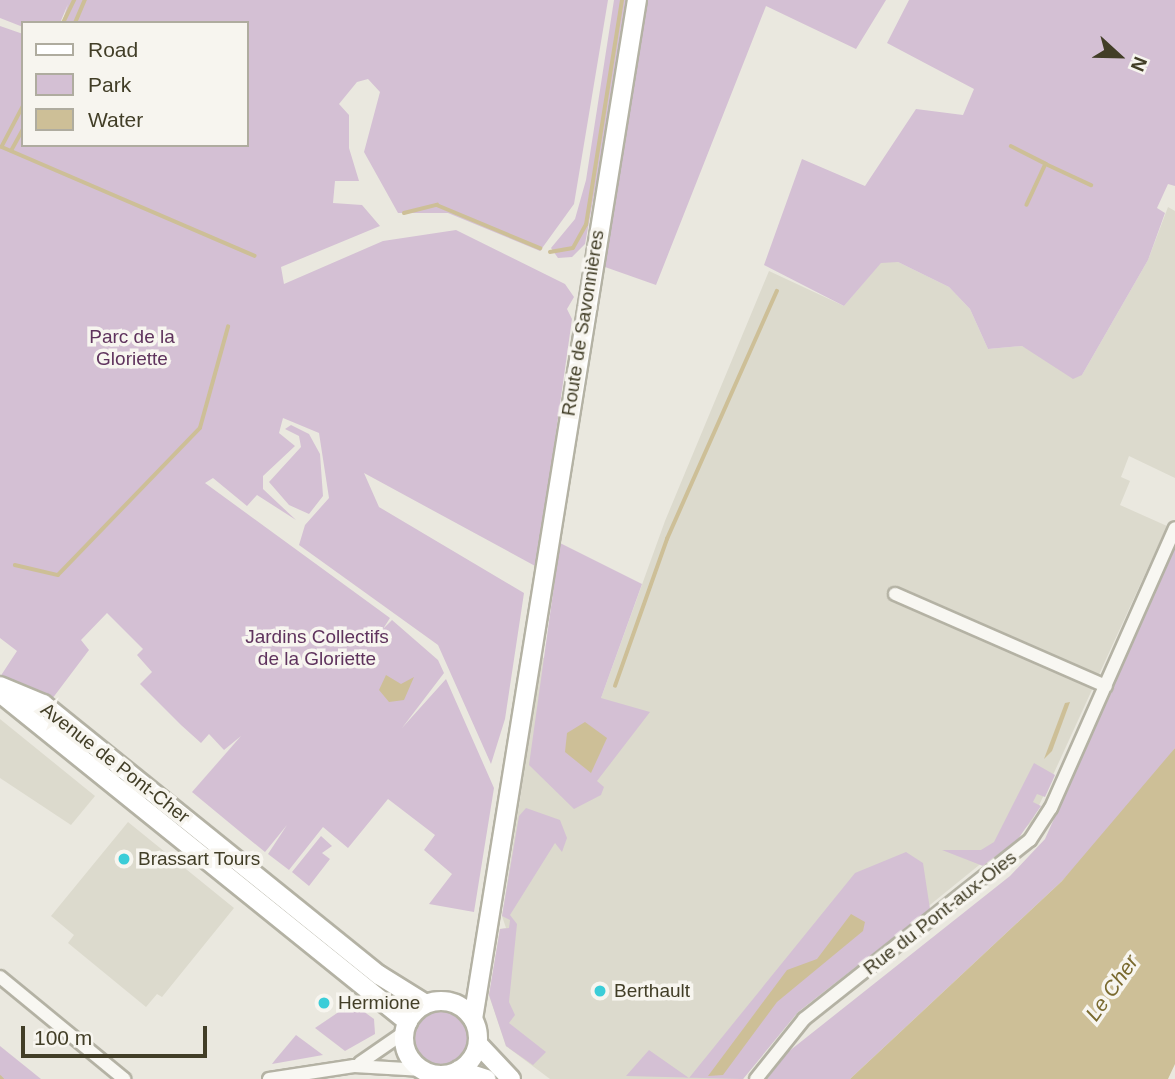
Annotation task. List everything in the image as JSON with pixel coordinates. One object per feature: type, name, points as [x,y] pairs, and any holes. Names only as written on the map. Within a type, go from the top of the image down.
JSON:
[{"type":"main road","name":"Route de Savonnières","points":[[473,1019],[499,871],[636,0]]},
{"type":"main road","name":"Avenue de Pont-Cher","points":[[0,686],[43,704],[380,975],[424,1003]]},
{"type":"main road","name":"Avenue de Pont-Cher","points":[[0,693],[406,1027]]},
{"type":"main road","name":"Route de Savonnières","points":[[446,1001],[467,988],[482,966]]},
{"type":"main road","points":[[487,1079],[458,1070],[423,1070],[408,1054],[406,1027],[424,1003],[446,1001],[473,1019],[478,1044],[511,1079]]},
{"type":"main road","points":[[458,1070],[478,1044]]},
{"type":"street","name":"Rue du Pont-aux-Oies","points":[[756,1079],[804,1019],[1030,840],[1106,686],[1175,528]]},
{"type":"street","points":[[895,594],[1106,686]]},
{"type":"street","points":[[0,977],[124,1079]]},
{"type":"street","points":[[354,1066],[406,1027]]},
{"type":"street","points":[[269,1079],[316,1075],[354,1066],[423,1070]]},
{"type":"shaded area","points":[[1168,207],[1175,211],[1175,478],[1129,456],[1121,477],[1130,481],[1120,505],[1167,526],[1031,823],[798,1012],[743,1079],[550,1079],[506,1046],[489,995],[500,929],[506,928],[502,916],[542,657],[601,698],[665,521],[769,271],[844,306],[881,262],[898,262],[949,287],[970,309],[988,349],[1022,346],[1082,375],[1148,260]]},
{"type":"shaded area","points":[[0,719],[95,796],[71,825],[0,778]]},
{"type":"shaded area","points":[[128,822],[234,908],[162,997],[157,994],[146,1007],[68,943],[74,935],[51,916]]},
{"type":"green space","points":[[0,0],[608,0],[574,204],[540,251],[448,213],[398,213],[364,152],[380,92],[368,79],[357,82],[339,104],[349,115],[349,148],[359,181],[335,181],[333,203],[362,205],[380,226],[281,267],[284,284],[383,241],[456,230],[565,284],[574,297],[567,309],[572,319],[537,567],[364,473],[379,507],[524,593],[505,719],[491,764],[438,645],[299,545],[305,525],[329,498],[319,433],[283,418],[279,433],[295,446],[263,476],[263,489],[296,520],[257,495],[247,506],[213,478],[205,483],[390,618],[383,629],[392,620],[438,660],[444,673],[402,728],[446,679],[494,788],[474,912],[429,904],[452,874],[424,850],[435,835],[388,799],[348,848],[323,827],[289,870],[268,854],[287,825],[265,852],[244,835],[192,792],[241,736],[224,750],[209,734],[201,743],[181,725],[140,684],[152,672],[137,655],[143,649],[107,613],[81,640],[89,650],[49,703],[0,677],[17,651],[0,638],[0,26],[21,33],[21,147],[248,147],[248,21],[63,21],[68,4],[61,21],[21,21],[21,26],[0,18]]},
{"type":"green space","points":[[614,0],[630,0],[585,244],[572,257],[558,258],[551,248],[575,219],[586,180]]},
{"type":"green space","points":[[646,0],[886,0],[856,49],[766,6],[656,285],[605,267]]},
{"type":"green space","points":[[909,0],[1175,0],[1175,186],[1168,184],[1157,208],[1165,213],[1148,260],[1082,375],[1073,379],[1022,346],[988,349],[970,309],[949,287],[898,262],[881,263],[844,306],[764,265],[802,159],[865,186],[916,109],[963,115],[974,89],[887,43]]},
{"type":"green space","points":[[291,425],[309,434],[320,454],[323,496],[309,514],[289,505],[269,482],[301,447],[299,436],[285,429]]},
{"type":"green space","points":[[560,543],[642,584],[601,698],[650,712],[597,781],[604,787],[601,795],[574,809],[529,765]]},
{"type":"green space","points":[[1175,547],[1175,748],[1145,791],[1062,881],[850,1079],[767,1079],[788,1052],[1010,876],[1045,839]]},
{"type":"green space","points":[[1034,763],[1055,775],[1045,797],[1037,794],[1033,802],[1041,806],[1018,839],[983,866],[942,850],[981,850],[994,842]]},
{"type":"green space","points":[[526,808],[560,820],[567,838],[562,852],[555,843],[510,915],[517,924],[509,1002],[515,1015],[509,1023],[546,1052],[533,1065],[506,1046],[489,995],[500,929],[509,928],[510,920],[502,916],[519,816]]},
{"type":"green space","points":[[321,836],[332,846],[322,853],[330,859],[309,886],[292,872]]},
{"type":"green space","points":[[906,852],[923,863],[930,909],[798,1012],[743,1079],[689,1078],[855,873]]},
{"type":"green space","points":[[352,1003],[374,1019],[375,1034],[345,1051],[315,1028]]},
{"type":"green space","points":[[442,1011],[461,1019],[469,1038],[461,1057],[442,1065],[423,1057],[415,1038],[423,1019]]},
{"type":"green space","points":[[296,1035],[323,1055],[272,1064],[275,1060]]},
{"type":"green space","points":[[0,1046],[41,1079],[0,1079]]},
{"type":"green space","points":[[649,1050],[688,1078],[626,1076]]},
{"type":"water","points":[[386,675],[401,684],[414,677],[404,700],[389,702],[379,690]]},
{"type":"water","points":[[1070,702],[1052,751],[1044,759],[1065,703]]},
{"type":"water","points":[[585,722],[607,738],[591,773],[565,752],[567,733]]},
{"type":"water","name":"Le Cher","points":[[1175,748],[1175,1064],[1168,1079],[850,1079],[1062,881]]},
{"type":"water","points":[[851,914],[865,922],[863,931],[777,1002],[723,1075],[708,1076],[787,970],[817,959]]},
{"type":"waterway","points":[[64,21],[74,0]]},
{"type":"waterway","points":[[76,21],[85,0]]},
{"type":"waterway","points":[[550,252],[573,248],[586,225],[622,0]]},
{"type":"waterway","points":[[21,111],[2,147],[255,256]]},
{"type":"waterway","points":[[11,151],[21,133]]},
{"type":"waterway","points":[[1011,146],[1046,164],[1027,205]]},
{"type":"waterway","points":[[1046,164],[1091,185]]},
{"type":"waterway","points":[[404,213],[437,205],[540,248]]},
{"type":"waterway","points":[[615,686],[667,539],[777,291]]},
{"type":"waterway","points":[[15,565],[58,575],[200,428],[228,327]]},
{"type":"place","name":"Brassart Tours","points":[[124,859]]},
{"type":"place","name":"Berthault","points":[[600,991]]},
{"type":"place","name":"Hermione","points":[[324,1003]]},
{"type":"park label","name":"Parc de la Gloriette","points":[[132,348]]},
{"type":"park label","name":"Jardins Collectifs de la Gloriette","points":[[317,648]]}]
